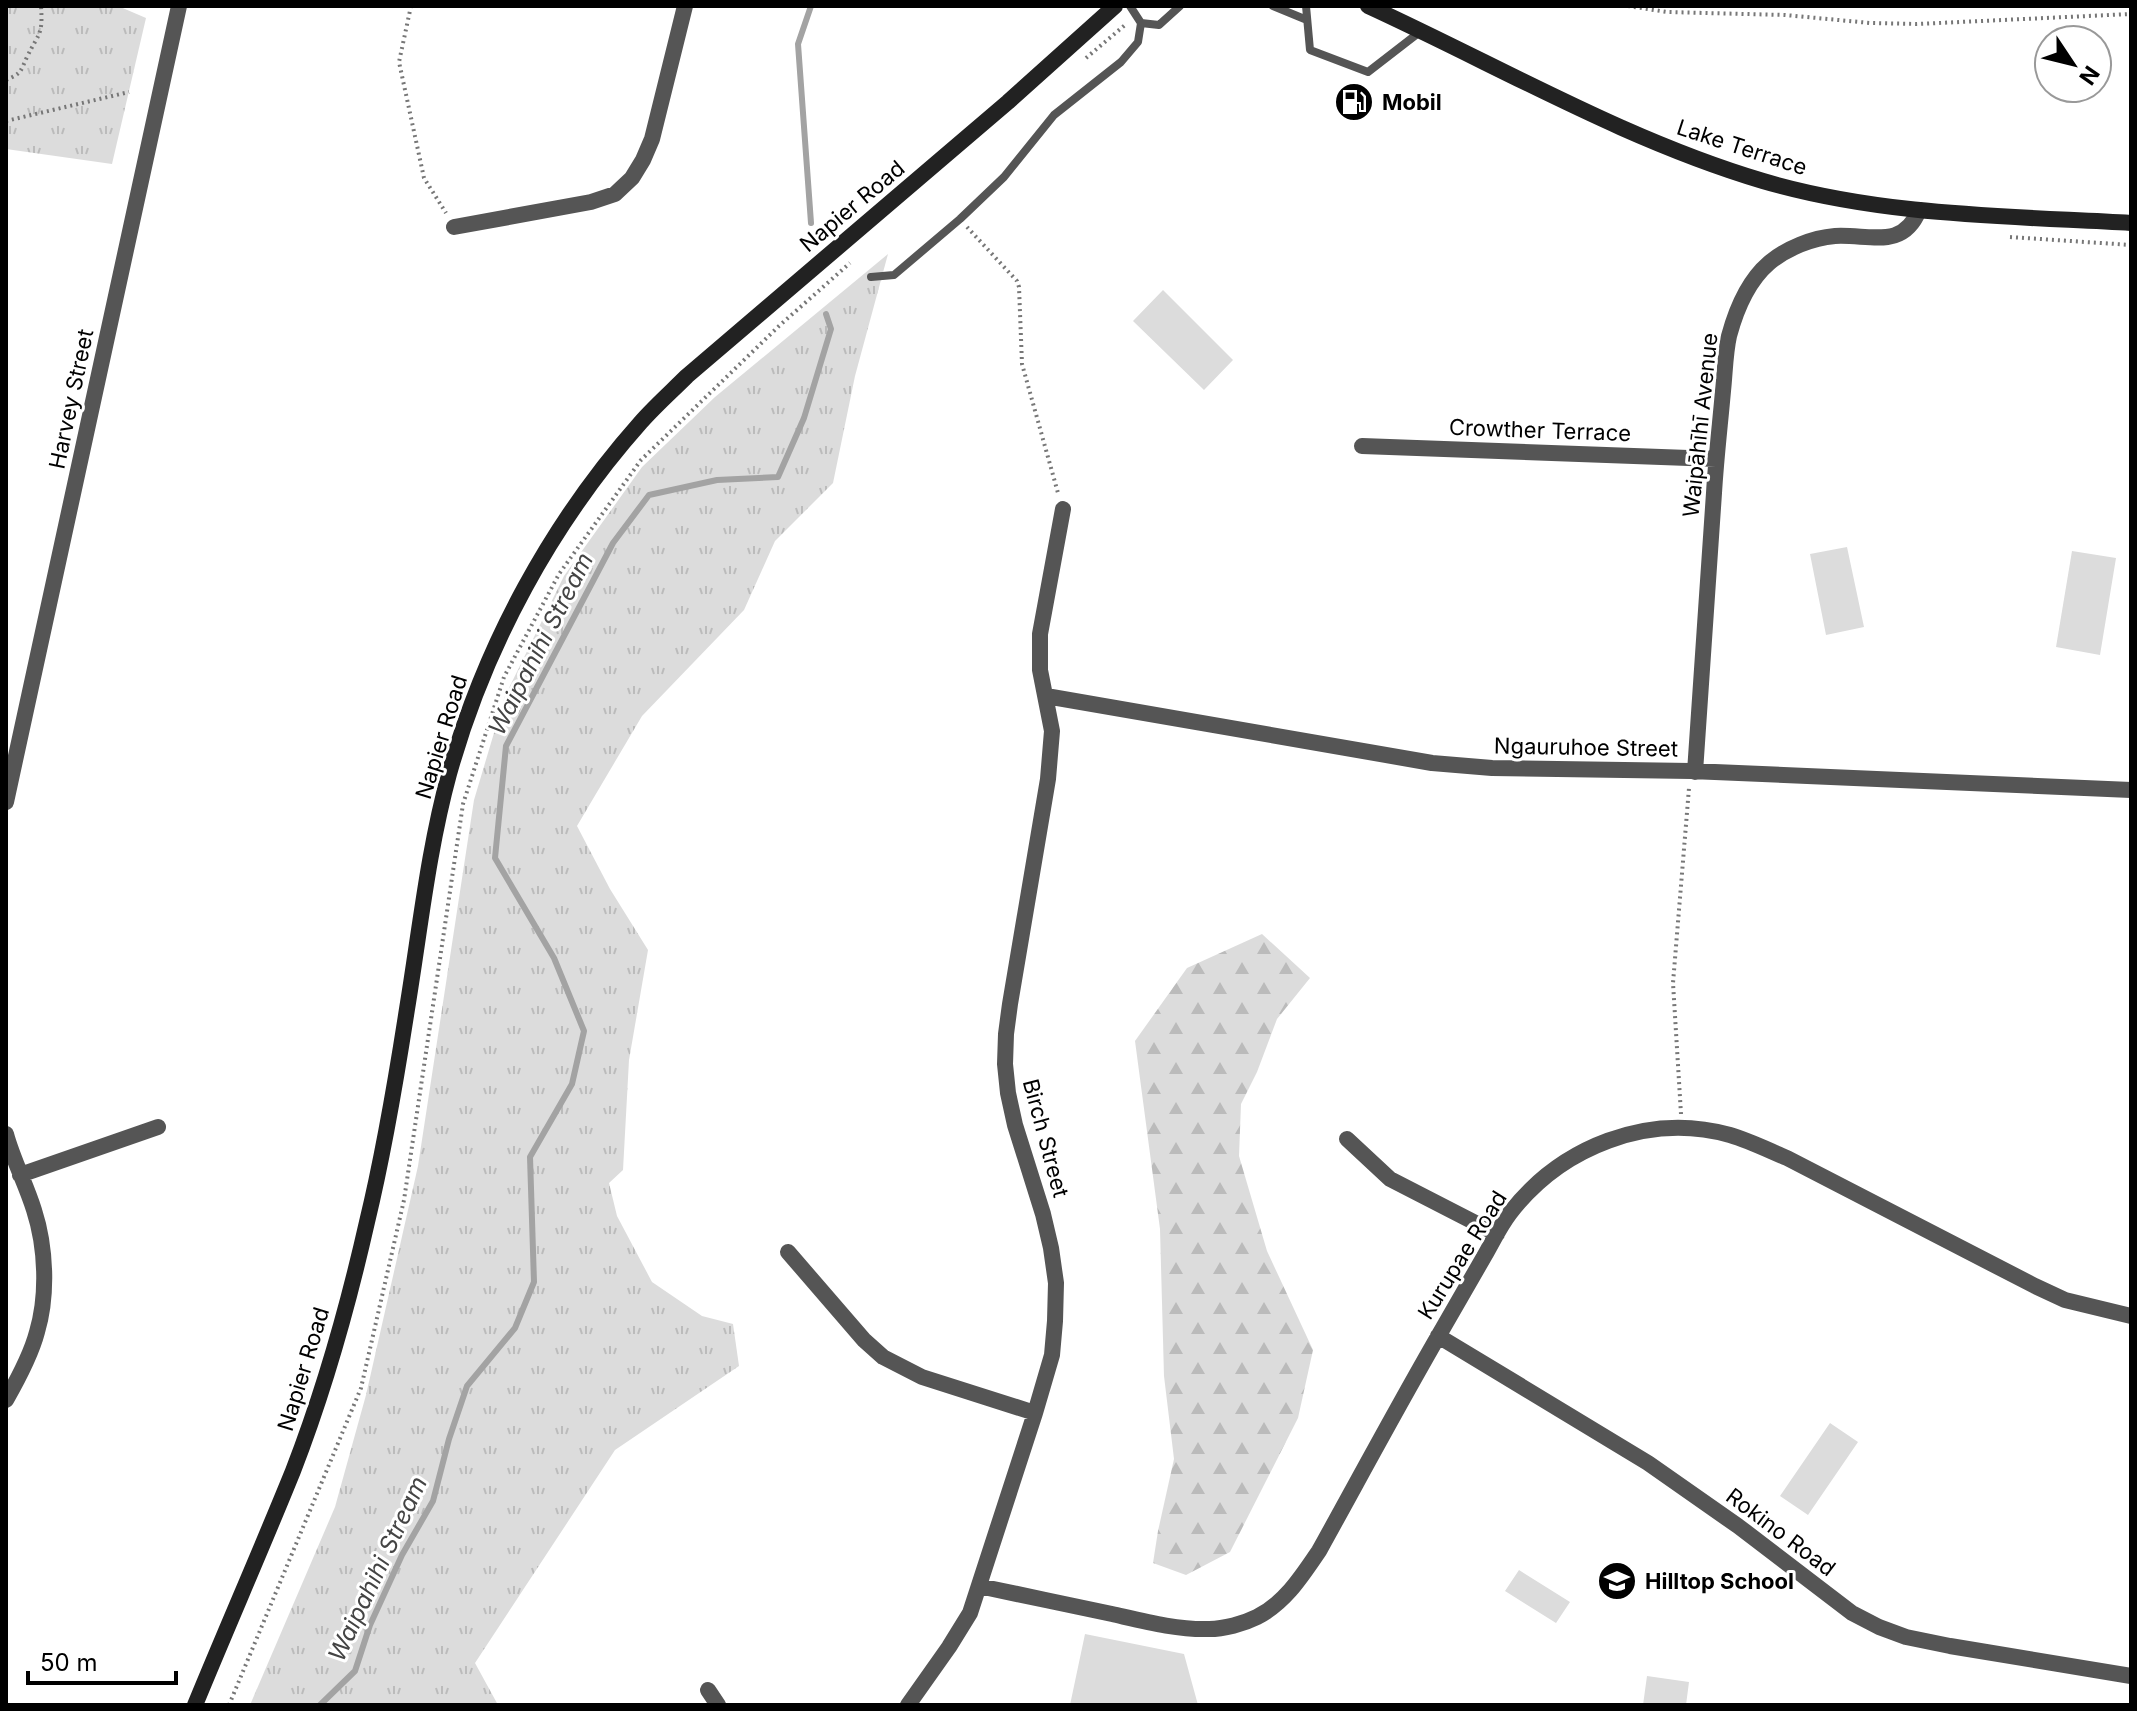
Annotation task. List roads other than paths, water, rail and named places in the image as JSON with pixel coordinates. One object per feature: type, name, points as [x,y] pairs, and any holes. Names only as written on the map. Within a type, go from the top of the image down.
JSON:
[{"type":"main road","name":"Napier Road","points":[[195,1705],[294,1469],[346,1306],[368,1221],[385,1135],[426,878],[448,777],[470,704],[504,627],[572,510],[643,420],[687,376],[1008,102],[1115,6]]},
{"type":"main road","name":"Lake Terrace","points":[[1368,6],[1601,118],[1711,164],[1765,181],[1823,196],[1919,210],[2131,223]]},
{"type":"street","name":"Harvey Street","points":[[6,802],[179,6]]},
{"type":"street","points":[[454,227],[591,202],[615,194],[632,178],[652,139],[685,6]]},
{"type":"street","name":"Waipāhīhī Avenue","points":[[1693,771],[1716,459],[1728,340],[1736,314],[1757,275],[1781,254],[1803,243],[1833,236],[1891,237],[1905,232],[1913,224],[1919,210]]},
{"type":"street","name":"Crowther Terrace","points":[[1362,446],[1716,459]]},
{"type":"street","name":"Birch Street","points":[[908,1705],[970,1613],[1052,1355],[1056,1283],[1051,1248],[1015,1125],[1005,1064],[1010,1004],[1048,779],[1052,731],[1040,670],[1040,634],[1063,509]]},
{"type":"street","name":"Ngauruhoe Street","points":[[1046,696],[1432,763],[1492,768],[1693,771],[2131,790]]},
{"type":"street","points":[[20,1175],[158,1127]]},
{"type":"street","name":"Kurupae Road","points":[[979,1586],[1185,1628],[1211,1629],[1234,1625],[1256,1618],[1275,1606],[1290,1592],[1319,1551],[1508,1216],[1540,1179],[1564,1161],[1588,1147],[1621,1135],[1682,1128],[1729,1135],[1755,1144],[2065,1300],[2131,1316]]},
{"type":"street","points":[[6,1134],[35,1212],[43,1258],[43,1297],[37,1332],[6,1400]]},
{"type":"street","points":[[1347,1139],[1390,1179],[1497,1234]]},
{"type":"street","points":[[788,1252],[864,1340],[883,1357],[922,1377],[1035,1413]]},
{"type":"street","name":"Rokino Road","points":[[1438,1336],[1648,1463],[1738,1526],[1852,1613],[1879,1627],[1906,1637],[1950,1646],[2131,1676]]},
{"type":"street","points":[[708,1690],[718,1705]]},
{"type":"lane","points":[[871,277],[894,275],[960,219],[1004,177],[1054,115],[1121,62],[1138,42],[1139,19],[1130,6]]},
{"type":"lane","points":[[1139,19],[1159,25],[1180,6]]},
{"type":"lane","points":[[1273,6],[1307,20]]},
{"type":"lane","points":[[1306,6],[1310,50],[1368,72],[1422,31]]},
{"type":"waterway","name":"Waipahihi Stream","points":[[811,6],[798,44],[811,223]]},
{"type":"waterway","name":"Waipahihi Stream","points":[[320,1705],[355,1671],[370,1625],[402,1555],[433,1501],[467,1386],[515,1328],[534,1282],[530,1157],[572,1084],[584,1031],[554,958],[495,858],[506,746],[613,543],[649,495],[717,480],[778,477],[804,418],[831,329],[826,314]]},
{"type":"place","name":"Mobil","points":[[1354,102]]},
{"type":"place","name":"Hilltop School","points":[[1617,1581]]}]
